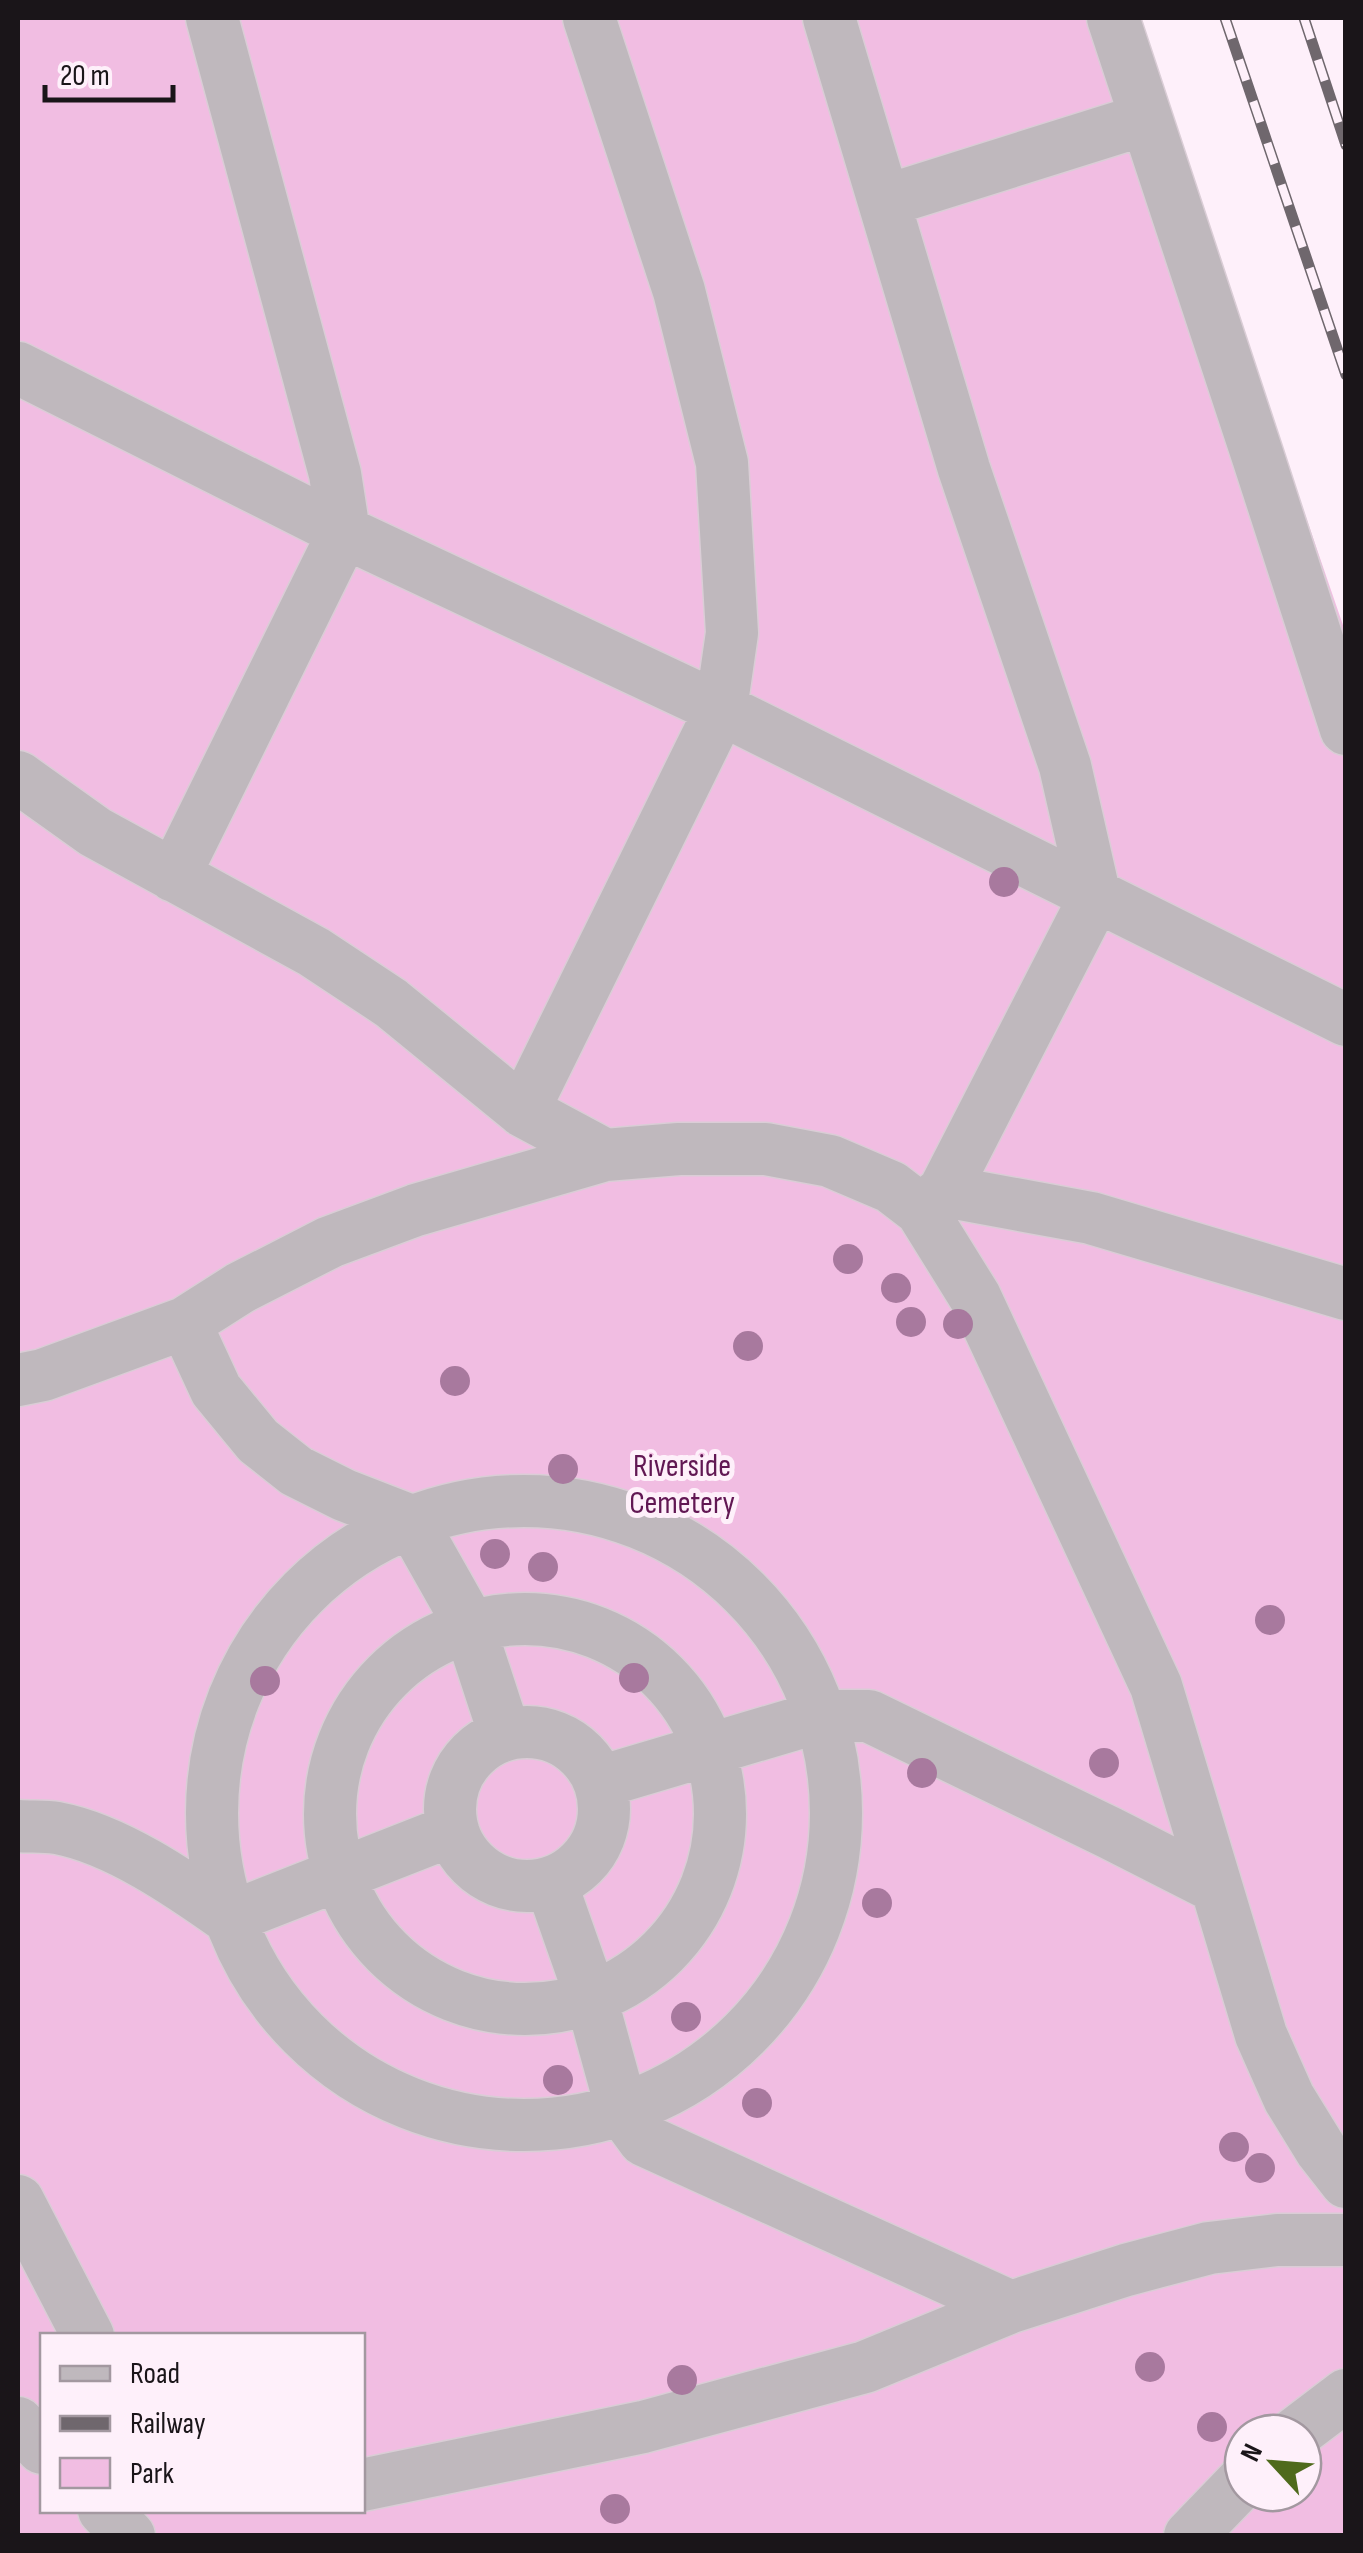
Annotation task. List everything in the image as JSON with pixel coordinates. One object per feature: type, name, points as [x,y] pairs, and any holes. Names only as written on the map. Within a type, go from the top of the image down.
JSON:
[{"type":"lane","points":[[174,876],[344,532],[335,474],[212,18]]},
{"type":"lane","points":[[524,1111],[721,710],[732,633],[722,464],[680,291],[589,18]]},
{"type":"lane","points":[[829,18],[964,469],[1065,766],[1096,897],[933,1200]]},
{"type":"lane","points":[[1112,18],[1346,729]]},
{"type":"lane","points":[[885,202],[1146,119]]},
{"type":"lane","points":[[18,368],[344,532],[721,710],[1346,1020]]},
{"type":"lane","points":[[18,776],[95,832],[314,952],[391,1003],[524,1111],[605,1155]]},
{"type":"lane","points":[[18,1380],[186,1323],[240,1288],[330,1242],[416,1210],[605,1155],[679,1149],[766,1149],[830,1161],[933,1200],[1092,1218],[1346,1294]]},
{"type":"lane","points":[[933,1200],[974,1297],[1156,1686],[1262,2034],[1282,2082],[1321,2150],[1346,2182]]},
{"type":"lane","points":[[186,1323],[216,1390],[258,1441],[296,1471],[411,1522],[469,1626],[505,1735]]},
{"type":"lane","points":[[528,1500],[611,1512],[658,1530],[702,1556],[741,1588],[775,1626],[802,1669],[822,1716],[834,1776],[836,1837],[825,1898],[802,1954],[770,2006],[727,2050],[678,2085],[622,2110],[563,2124],[502,2126],[442,2116],[386,2094],[335,2062],[290,2022],[255,1973],[229,1918],[217,1871],[211,1823],[214,1775],[224,1728],[240,1683],[283,1615],[328,1570],[368,1542],[411,1522],[460,1506],[528,1500]]},
{"type":"lane","points":[[512,1619],[557,1620],[586,1627],[638,1654],[662,1674],[682,1696],[709,1748],[718,1779],[720,1810],[712,1870],[701,1898],[666,1949],[617,1986],[590,1998],[528,2010],[497,2008],[438,1990],[387,1953],[366,1930],[350,1903],[332,1844],[332,1783],[339,1752],[351,1724],[388,1674],[438,1638],[469,1626],[512,1619]]},
{"type":"lane","points":[[600,1782],[822,1716],[869,1716],[1216,1888]]},
{"type":"lane","points":[[505,1735],[551,1735],[588,1762],[600,1782],[604,1806],[602,1831],[591,1853],[573,1872],[550,1883],[526,1886],[502,1882],[480,1870],[463,1852],[453,1830],[450,1806],[455,1783],[466,1762],[483,1745],[505,1735]]},
{"type":"lane","points":[[18,1826],[56,1828],[96,1840],[177,1881],[229,1918]]},
{"type":"lane","points":[[229,1918],[453,1830]]},
{"type":"lane","points":[[550,1883],[590,1998],[622,2110],[644,2140],[1011,2308]]},
{"type":"lane","points":[[18,2200],[86,2333]]},
{"type":"lane","points":[[365,2484],[643,2426],[865,2367],[1011,2308],[1126,2270],[1209,2248],[1277,2240],[1346,2240]]},
{"type":"lane","points":[[1322,2413],[1346,2395]]},
{"type":"lane","points":[[18,2422],[40,2446]]},
{"type":"lane","points":[[1190,2536],[1223,2502]]},
{"type":"lane","points":[[107,2513],[129,2536]]},
{"type":"lane","points":[[139,2536],[150,2513]]},
{"type":"green space","name":"Riverside Cemetery","points":[[18,18],[1135,18],[1345,631],[1345,2535],[18,2535]]},
{"type":"railway","points":[[1225,18],[1346,375]]},
{"type":"railway","points":[[1304,18],[1346,145]]}]
